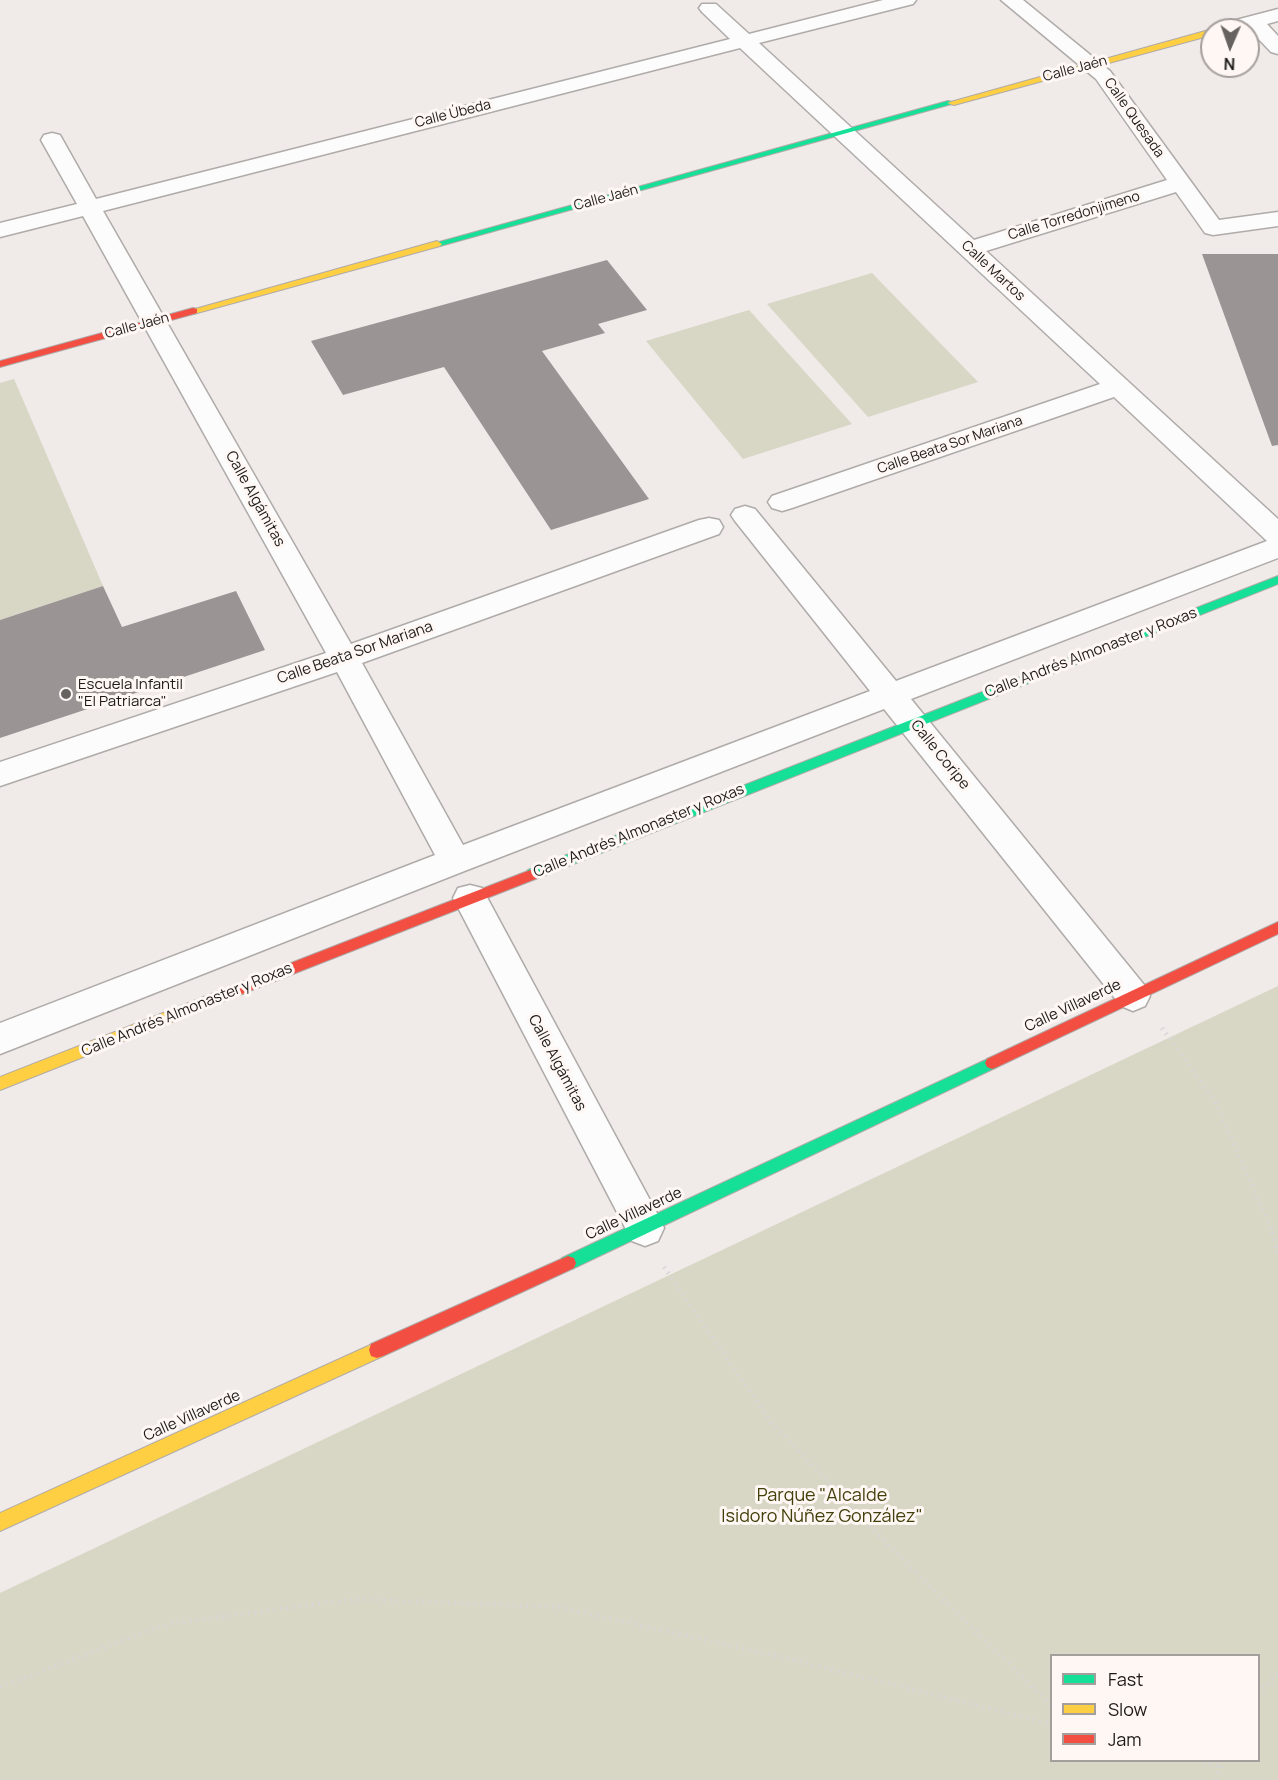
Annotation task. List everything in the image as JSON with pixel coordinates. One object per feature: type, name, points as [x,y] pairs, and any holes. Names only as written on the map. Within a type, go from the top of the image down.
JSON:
[{"type":"street","name":"Calle Úbeda","points":[[0,230],[906,0]]},
{"type":"street","name":"Calle Quesada","points":[[1011,0],[1092,64],[1111,85],[1213,228],[1278,219]]},
{"type":"street","name":"Calle Martos","points":[[709,8],[1278,535]]},
{"type":"street","points":[[1260,19],[1278,15]]},
{"type":"street","points":[[1260,29],[1278,48]]},
{"type":"street","name":"Calle Jaén","points":[[0,364],[1200,35]]},
{"type":"street","name":"Calle Algámitas","points":[[52,140],[344,658],[455,861]]},
{"type":"street","name":"Calle Torredonjimeno","points":[[969,249],[1180,183]]},
{"type":"street","name":"Calle Beata Sor Mariana","points":[[782,502],[1118,387]]},
{"type":"street","name":"Calle Coripe","points":[[745,515],[1133,996]]},
{"type":"street","name":"Calle Beata Sor Mariana","points":[[0,774],[344,658],[709,527]]},
{"type":"street","points":[[0,1039],[455,861],[1278,547]]},
{"type":"street","name":"Calle Andrés Almonaster y Roxas","points":[[0,1084],[1278,580]]},
{"type":"street","name":"Calle Algámitas","points":[[470,898],[645,1228]]},
{"type":"street","name":"Calle Villaverde","points":[[0,1522],[645,1228],[1278,928]]},
{"type":"path","points":[[1133,996],[1171,1037],[1216,1103],[1272,1231],[1278,1255]]},
{"type":"path","points":[[645,1228],[668,1276],[771,1422],[890,1547],[1050,1704]]},
{"type":"path","points":[[0,1688],[167,1624],[355,1599],[415,1601],[559,1606],[781,1657],[1050,1724]]},
{"type":"path","points":[[1260,1691],[1278,1674]]},
{"type":"path","points":[[1215,1780],[1221,1763]]},
{"type":"green space","points":[[872,273],[978,382],[868,417],[767,304]]},
{"type":"green space","points":[[749,310],[852,424],[743,459],[646,341]]},
{"type":"green space","points":[[14,379],[103,586],[0,620],[0,383]]},
{"type":"green space","name":"Parque \"Alcalde Isidoro Núñez González\"","points":[[1278,986],[1278,1780],[0,1780],[0,1593]]},
{"type":"building","points":[[1202,254],[1278,254],[1278,445],[1272,446]]},
{"type":"building","points":[[607,260],[647,310],[598,324],[605,333],[542,351],[649,499],[551,530],[444,367],[343,395],[311,341]]},
{"type":"building","name":"Escuela Infantil \"El Patriarca\"","points":[[103,586],[122,627],[236,591],[265,650],[0,738],[0,620]]},
{"type":"traffic: fast","points":[[437,244],[951,103]]},
{"type":"traffic: fast","points":[[533,874],[1278,580]]},
{"type":"traffic: fast","points":[[568,1263],[992,1063]]},
{"type":"traffic: slow","points":[[951,103],[1200,35]]},
{"type":"traffic: slow","points":[[193,311],[437,244]]},
{"type":"traffic: slow","points":[[0,1084],[242,988]]},
{"type":"traffic: slow","points":[[0,1522],[377,1350]]},
{"type":"traffic: jam","points":[[0,364],[193,311]]},
{"type":"traffic: jam","points":[[242,988],[533,874]]},
{"type":"traffic: jam","points":[[992,1063],[1278,928]]},
{"type":"traffic: jam","points":[[377,1350],[568,1263]]},
{"type":"place","name":"Escuela Infantil \"El Patriarca\"","points":[[66,694]]}]
